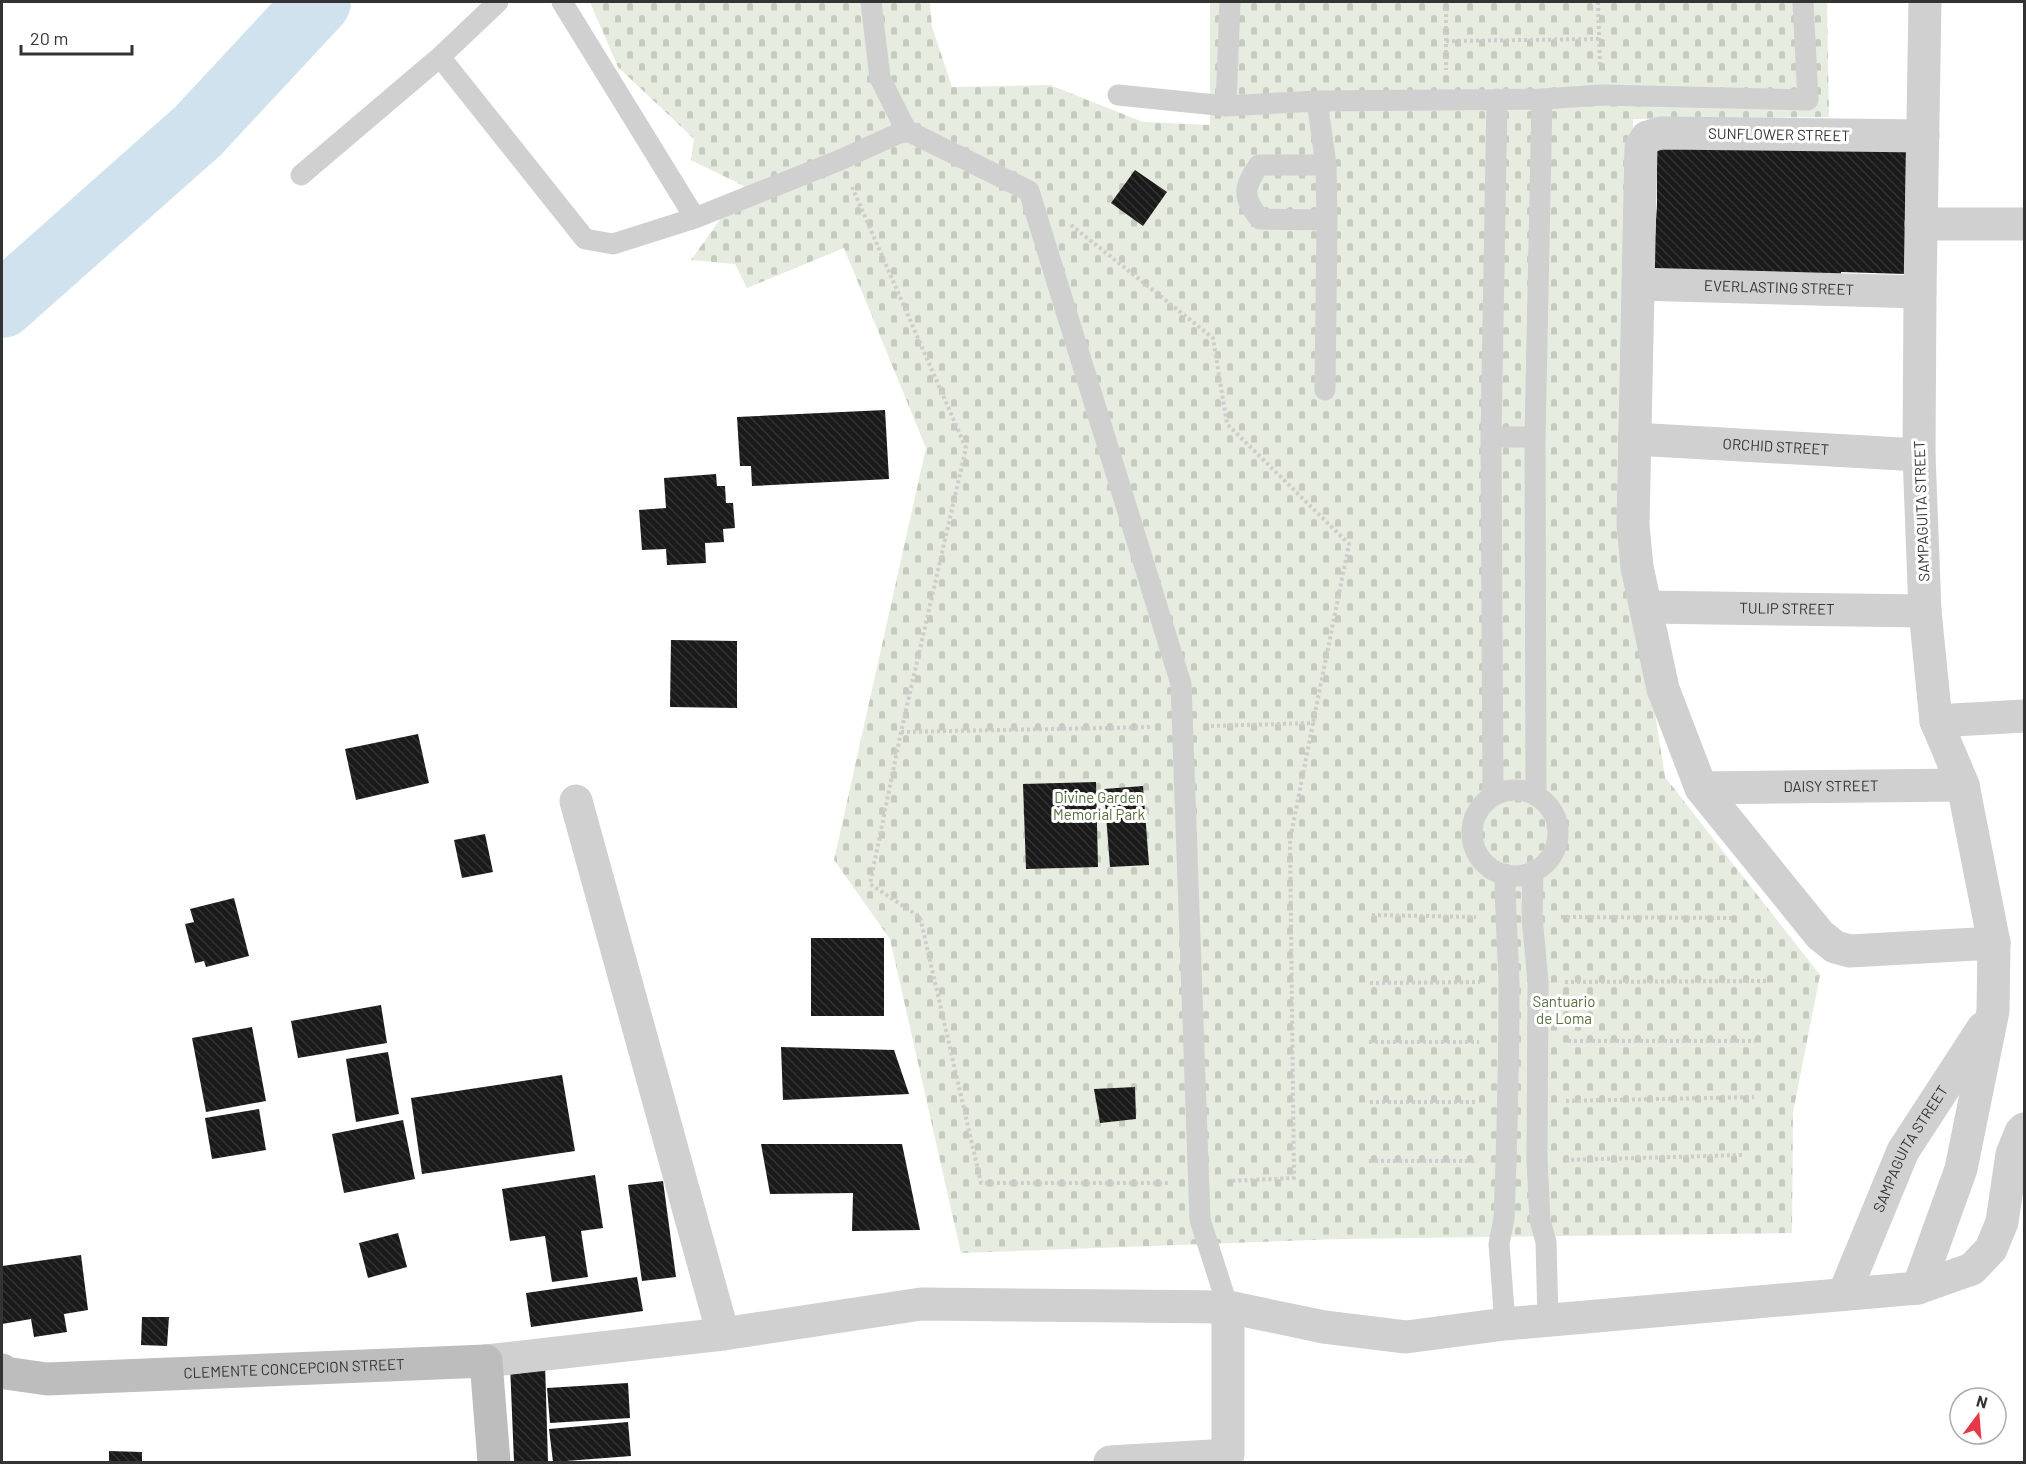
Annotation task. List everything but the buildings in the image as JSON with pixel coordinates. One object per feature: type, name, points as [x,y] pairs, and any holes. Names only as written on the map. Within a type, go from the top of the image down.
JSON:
[{"type":"street","name":"SAMPAGUITA STREET","points":[[1918,1288],[1961,1169],[1993,1011],[1994,943],[1963,785],[1936,722],[1925,611],[1919,455],[1925,2]]},
{"type":"street","name":"SUNFLOWER STREET","points":[[1638,284],[1641,147],[1647,137],[1661,133],[1923,136]]},
{"type":"street","points":[[1921,224],[2025,224]]},
{"type":"street","points":[[1638,284],[1633,525],[1637,567],[1663,689],[1701,788],[1820,935],[1835,947],[1850,951],[1994,943]]},
{"type":"street","name":"EVERLASTING STREET","points":[[1638,284],[1920,292]]},
{"type":"street","name":"ORCHID STREET","points":[[1634,440],[1919,455]]},
{"type":"street","name":"TULIP STREET","points":[[1647,608],[1925,611]]},
{"type":"street","points":[[1936,722],[2025,716]]},
{"type":"street","name":"DAISY STREET","points":[[1701,788],[1963,785]]},
{"type":"street","points":[[576,801],[723,1334]]},
{"type":"street","name":"SAMPAGUITA STREET","points":[[1844,1294],[1903,1151],[1993,1011]]},
{"type":"street","points":[[494,1462],[486,1361],[723,1334],[921,1304],[1228,1307],[1324,1327],[1406,1337],[1505,1324],[1918,1288],[1972,1269],[1991,1248],[2002,1222],[2012,1154],[2021,1132],[2025,1129]]},
{"type":"street","points":[[1110,1462],[1228,1455],[1228,1307]]},
{"type":"street","name":"CLEMENTE CONCEPCION STREET","points":[[3,1372],[47,1379],[486,1361]]},
{"type":"lane","points":[[301,175],[440,57],[498,2]]},
{"type":"lane","points":[[562,2],[695,218]]},
{"type":"lane","points":[[871,2],[880,78],[906,130],[1029,191],[1181,684],[1200,1220],[1228,1307]]},
{"type":"lane","points":[[1226,106],[1230,2]]},
{"type":"lane","points":[[1118,95],[1226,106],[1317,101],[1542,99],[1602,95],[1808,100],[1803,2]]},
{"type":"lane","points":[[440,57],[585,239],[613,244],[695,218],[906,130]]},
{"type":"lane","points":[[1493,795],[1491,437],[1497,99]]},
{"type":"lane","points":[[1536,795],[1535,437],[1542,99]]},
{"type":"lane","points":[[1317,101],[1326,165],[1328,220],[1325,390]]},
{"type":"lane","points":[[1326,165],[1259,165],[1248,181],[1248,204],[1260,219],[1328,220]]},
{"type":"lane","points":[[1491,437],[1535,437]]},
{"type":"lane","points":[[1508,790],[1523,790],[1536,795],[1548,803],[1559,829],[1558,844],[1552,856],[1541,868],[1528,874],[1512,876],[1497,872],[1485,863],[1476,851],[1472,835],[1474,820],[1481,806],[1493,795],[1508,790]]},
{"type":"lane","points":[[1533,871],[1532,916],[1538,982],[1537,1161],[1540,1220],[1546,1242],[1548,1320]]},
{"type":"lane","points":[[1505,874],[1509,982],[1508,1078],[1504,1218],[1499,1244],[1505,1324]]},
{"type":"path","points":[[1446,2],[1446,100]]},
{"type":"path","points":[[1598,2],[1602,95]]},
{"type":"path","points":[[1446,41],[1599,39]]},
{"type":"path","points":[[840,159],[966,448],[901,732],[870,884],[920,916],[981,1183],[1198,1183]]},
{"type":"path","points":[[1029,191],[1213,338],[1227,424],[1349,544],[1313,723]]},
{"type":"green space","points":[[590,2],[930,2],[932,27],[952,87],[1050,85],[1143,122],[1210,125],[1210,2],[1827,2],[1829,117],[1633,119],[1629,548],[1665,777],[1820,975],[1793,1112],[1792,1233],[1341,1239],[961,1253],[890,939],[834,860],[926,448],[844,248],[747,288],[735,264],[691,260],[744,186],[691,160],[694,139],[618,67]]},
{"type":"waterway","points":[[2,305],[198,131],[318,2]]},
{"type":"park label","name":"Divine Garden Memorial Park","points":[[1099,806]]},
{"type":"park label","name":"Santuario de Loma","points":[[1564,1010]]}]
